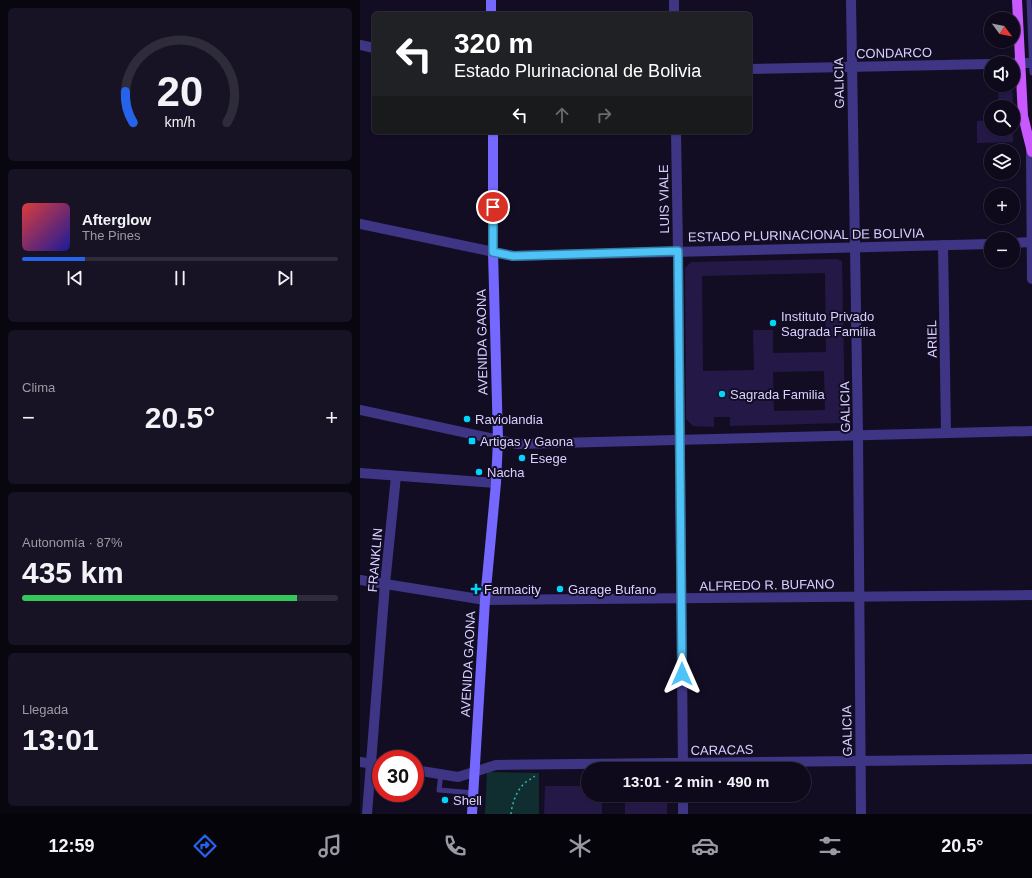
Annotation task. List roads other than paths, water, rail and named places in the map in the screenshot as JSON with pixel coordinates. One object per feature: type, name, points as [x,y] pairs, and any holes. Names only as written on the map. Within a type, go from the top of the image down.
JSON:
[{"type":"main road","points":[[491,0],[491,12]]},
{"type":"main road","points":[[1017,0],[1024,63],[1023,116],[1032,151]]},
{"type":"main road","name":"AVENIDA GAONA","points":[[472,814],[485,600],[496,483],[498,440],[493,252],[493,134]]},
{"type":"street","points":[[674,0],[674,12]]},
{"type":"street","name":"GALICIA","points":[[851,0],[858,434],[858,597],[861,814]]},
{"type":"street","points":[[360,45],[372,48]]},
{"type":"street","name":"CONDARCO","points":[[752,69],[984,64]]},
{"type":"street","name":"LUIS VIALE","points":[[676,134],[683,762]]},
{"type":"street","points":[[1032,151],[1032,279]]},
{"type":"street","name":"ESTADO PLURINACIONAL DE BOLIVIA","points":[[360,224],[513,256],[984,244]]},
{"type":"street","points":[[1020,243],[1032,242]]},
{"type":"street","name":"ARIEL","points":[[943,245],[946,432]]},
{"type":"street","points":[[360,410],[518,444],[680,441],[858,434],[1032,431]]},
{"type":"street","points":[[360,472],[496,483]]},
{"type":"street","name":"FRANKLIN","points":[[377,750],[385,584],[396,476]]},
{"type":"street","name":"ALFREDO R. BUFANO","points":[[360,580],[485,600],[1032,595]]},
{"type":"street","name":"CARACAS","points":[[811,762],[1032,759]]},
{"type":"street","points":[[360,762],[372,764]]},
{"type":"street","name":"CARACAS","points":[[424,771],[458,777],[475,773],[496,765],[581,765]]},
{"type":"street","name":"FRANKLIN","points":[[368,814],[372,789]]},
{"type":"street","points":[[683,802],[683,814]]},
{"type":"lane","points":[[1029,0],[1024,63],[1032,73]]},
{"type":"lane","points":[[441,774],[439,790],[474,793]]},
{"type":"place","name":"Instituto Privado Sagrada Familia","points":[[773,323]]},
{"type":"place","name":"Sagrada Familia","points":[[722,394]]},
{"type":"place","name":"Raviolandia","points":[[467,419]]},
{"type":"place","name":"Artigas y Gaona","points":[[472,441]]},
{"type":"place","name":"Esege","points":[[522,458]]},
{"type":"place","name":"Nacha","points":[[479,472]]},
{"type":"place","name":"Farmacity","points":[[476,589]]},
{"type":"place","name":"Garage Bufano","points":[[560,589]]},
{"type":"place","name":"Shell","points":[[445,800]]}]
